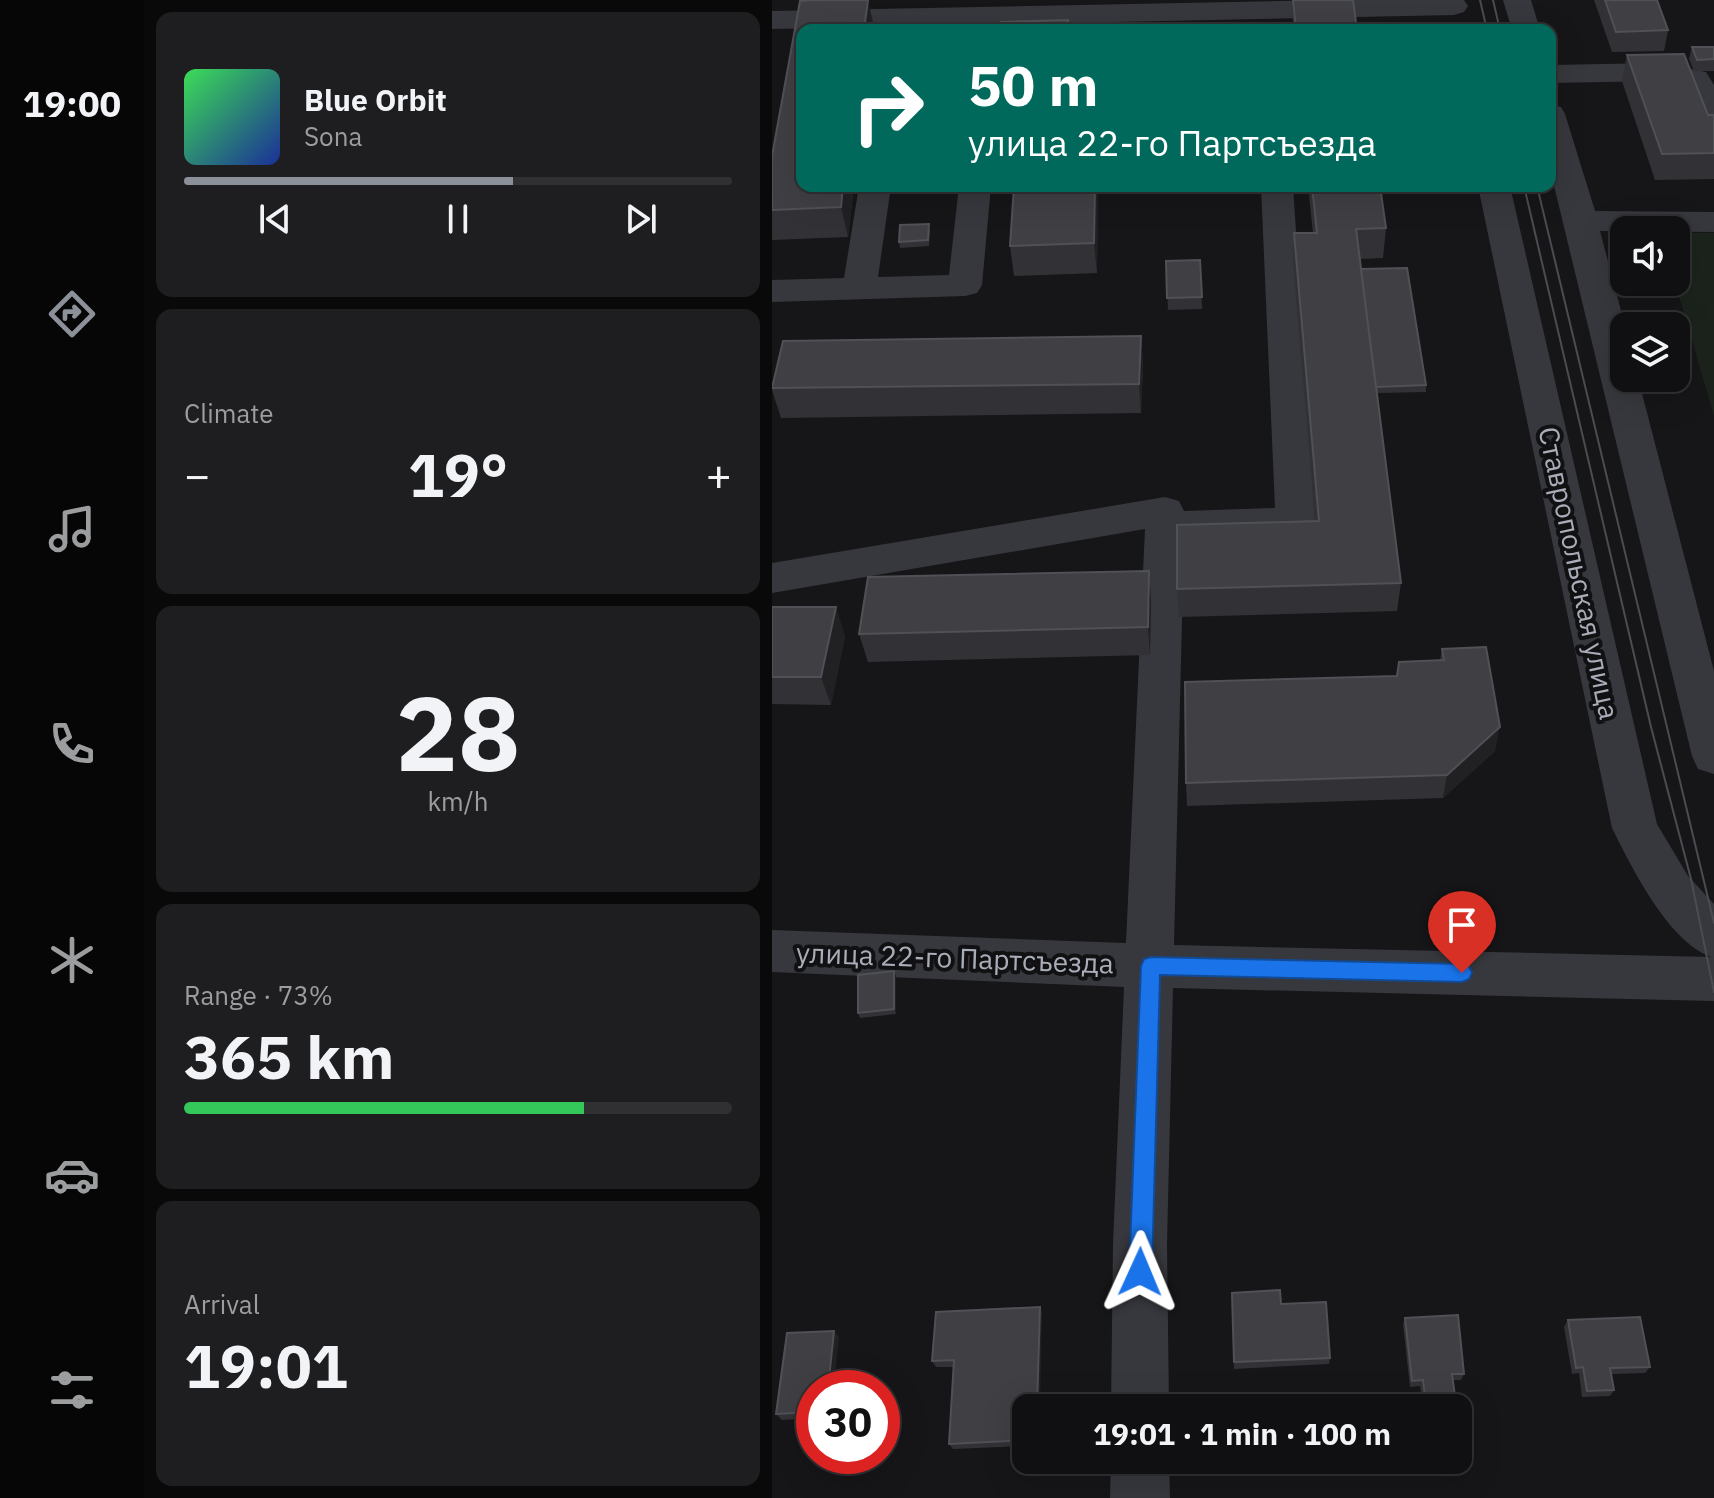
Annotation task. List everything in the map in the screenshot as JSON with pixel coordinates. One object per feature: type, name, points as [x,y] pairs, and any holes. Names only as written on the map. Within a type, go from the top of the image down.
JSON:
[{"type":"street","points":[[1517,0],[1524,24]]},
{"type":"street","points":[[772,20],[960,23],[1201,6],[1268,20],[1456,12]]},
{"type":"street","points":[[1556,74],[1660,72],[1695,78],[1714,112]]},
{"type":"street","points":[[1556,135],[1581,221],[1714,756]]},
{"type":"street","points":[[859,288],[874,192]]},
{"type":"street","points":[[772,291],[965,285],[974,192]]},
{"type":"street","points":[[1165,526],[1295,521],[1277,192]]},
{"type":"street","name":"Ставропольская улица","points":[[1495,192],[1635,828],[1671,890],[1714,937]]},
{"type":"street","points":[[1581,221],[1714,222]]},
{"type":"street","points":[[772,578],[1165,511],[1140,1244],[1140,1394]]},
{"type":"street","name":"улица 22-го Партсъезда","points":[[773,955],[1714,979]]},
{"type":"street","points":[[1140,1474],[1140,1498]]},
{"type":"shaded area","points":[[1690,233],[1714,233],[1714,416],[1690,334],[1690,312],[1684,312],[1679,296],[1690,296]]},
{"type":"building","points":[[868,0],[865,24],[796,24],[796,192],[842,192],[841,207],[772,210],[772,156],[800,1]]},
{"type":"building","points":[[1293,0],[1353,0],[1356,24],[1295,24]]},
{"type":"building","points":[[1605,0],[1657,0],[1668,30],[1616,32]]},
{"type":"building","points":[[1068,20],[1068,24],[1001,22]]},
{"type":"building","points":[[1692,47],[1714,47],[1714,59],[1697,60]]},
{"type":"building","points":[[1684,54],[1708,115],[1714,115],[1714,153],[1662,154],[1627,55]]},
{"type":"building","points":[[1014,192],[1095,192],[1094,243],[1010,246]]},
{"type":"building","points":[[1313,192],[1381,192],[1386,228],[1356,229],[1401,583],[1177,589],[1177,525],[1319,521],[1294,233],[1317,233]]},
{"type":"building","points":[[929,224],[928,240],[899,242],[900,225]]},
{"type":"building","points":[[1200,260],[1202,297],[1167,298],[1166,261]]},
{"type":"building","points":[[1407,268],[1426,385],[1376,387],[1361,269]]},
{"type":"building","points":[[1141,336],[1139,384],[772,388],[783,341]]},
{"type":"building","points":[[1149,571],[1148,627],[859,634],[868,577]]},
{"type":"building","points":[[772,607],[836,607],[821,677],[772,677]]},
{"type":"building","points":[[1486,647],[1500,727],[1447,775],[1186,783],[1185,682],[1397,676],[1399,662],[1444,660],[1442,649]]},
{"type":"building","points":[[894,971],[894,1009],[858,1013],[858,975]]},
{"type":"building","points":[[1280,1290],[1281,1304],[1326,1302],[1330,1358],[1234,1362],[1232,1293]]},
{"type":"building","points":[[1040,1307],[1037,1394],[1012,1394],[1012,1441],[949,1444],[954,1360],[932,1361],[936,1312]]},
{"type":"building","points":[[1458,1315],[1464,1374],[1452,1374],[1455,1394],[1425,1394],[1423,1380],[1412,1381],[1405,1318]]},
{"type":"building","points":[[1640,1317],[1650,1367],[1610,1368],[1614,1390],[1587,1391],[1583,1367],[1576,1368],[1568,1320]]},
{"type":"building","points":[[834,1331],[830,1370],[796,1370],[796,1413],[776,1414],[787,1333]]},
{"type":"tram line","points":[[1480,0],[1486,24]]},
{"type":"tram line","points":[[1493,0],[1499,24]]},
{"type":"tram line","points":[[1525,192],[1651,727],[1691,879],[1714,992]]},
{"type":"tram line","points":[[1538,192],[1714,923]]},
{"type":"route","points":[[1140,1272],[1151,966],[1462,973]]}]
